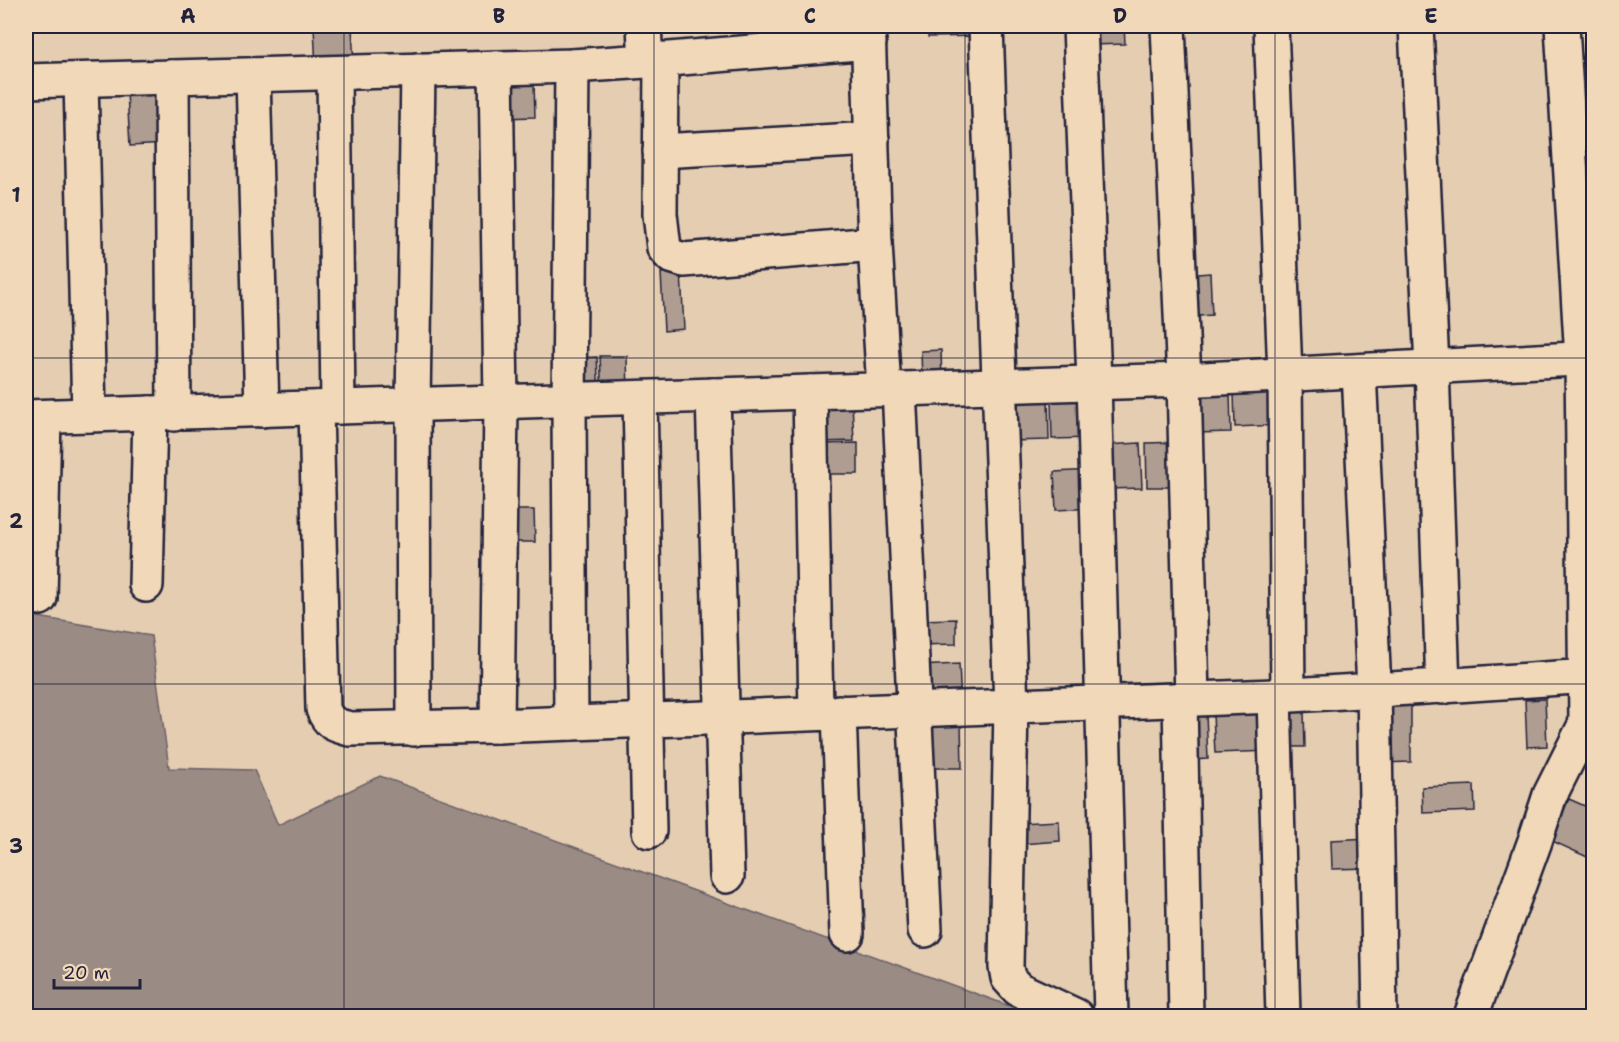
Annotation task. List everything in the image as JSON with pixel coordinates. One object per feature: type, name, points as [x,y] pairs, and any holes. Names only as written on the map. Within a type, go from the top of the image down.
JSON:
[{"type":"street","points":[[644,26],[653,60],[660,151],[660,214],[664,248],[671,256],[684,260],[875,244]]},
{"type":"street","points":[[986,26],[1011,706],[1006,967],[1008,978],[1018,989],[1076,1017]]},
{"type":"street","points":[[1080,26],[1094,381],[1111,1017]]},
{"type":"street","points":[[1168,26],[1184,380],[1185,1017]]},
{"type":"street","points":[[1271,26],[1285,374],[1281,695],[1283,1017]]},
{"type":"street","points":[[1416,26],[1432,368],[1443,687]]},
{"type":"street","points":[[1471,1017],[1550,795],[1588,701],[1588,359],[1562,26]]},
{"type":"street","points":[[26,81],[572,66],[653,60],[868,34],[875,244],[892,389],[925,930]]},
{"type":"street","points":[[571,723],[569,400],[572,66]]},
{"type":"street","points":[[496,68],[501,402],[497,726]]},
{"type":"street","points":[[414,729],[413,405],[418,70]]},
{"type":"street","points":[[334,73],[323,709],[327,719],[337,726],[350,729],[414,729],[1443,687],[1588,701]]},
{"type":"street","points":[[253,75],[262,410]]},
{"type":"street","points":[[146,585],[162,413],[172,77]]},
{"type":"street","points":[[81,80],[89,415]]},
{"type":"street","points":[[660,151],[872,139]]},
{"type":"street","points":[[40,598],[35,417],[1094,381],[1184,380],[1588,359]]},
{"type":"street","points":[[1359,371],[1374,689],[1380,1017]]},
{"type":"street","points":[[810,392],[828,713],[848,934]]},
{"type":"street","points":[[713,395],[727,876]]},
{"type":"street","points":[[640,398],[649,831]]},
{"type":"shaded area","points":[[26,615],[151,636],[169,768],[254,770],[278,825],[380,776],[1037,1016],[26,1016]]},
{"type":"building","points":[[352,26],[354,68],[316,69],[314,27]]},
{"type":"building","points":[[928,26],[981,26],[981,36],[928,37]]},
{"type":"building","points":[[1091,26],[1124,26],[1125,44],[1091,45]]},
{"type":"building","points":[[534,83],[535,117],[500,118],[499,84]]},
{"type":"building","points":[[164,90],[167,144],[130,146],[127,92]]},
{"type":"building","points":[[681,272],[684,329],[664,331],[661,273]]},
{"type":"building","points":[[1210,273],[1212,315],[1187,317],[1185,275]]},
{"type":"building","points":[[941,350],[942,382],[922,382],[921,351]]},
{"type":"building","points":[[600,356],[627,356],[628,396],[602,397]]},
{"type":"building","points":[[597,357],[599,397],[578,398],[576,358]]},
{"type":"building","points":[[1278,391],[1279,425],[1235,427],[1234,393]]},
{"type":"building","points":[[1230,393],[1231,432],[1194,433],[1193,394]]},
{"type":"building","points":[[1048,398],[1049,440],[1008,441],[1007,400]]},
{"type":"building","points":[[1092,400],[1092,438],[1052,439],[1051,401]]},
{"type":"building","points":[[852,403],[854,441],[817,442],[816,404]]},
{"type":"building","points":[[1183,442],[1184,487],[1147,487],[1146,443]]},
{"type":"building","points":[[858,443],[858,474],[821,474],[821,444]]},
{"type":"building","points":[[1140,443],[1142,488],[1108,489],[1106,445]]},
{"type":"building","points":[[1093,470],[1095,508],[1056,510],[1054,472]]},
{"type":"building","points":[[505,510],[534,510],[535,542],[505,542]]},
{"type":"building","points":[[956,619],[956,644],[918,645],[918,620]]},
{"type":"building","points":[[959,664],[961,705],[920,707],[918,666]]},
{"type":"building","points":[[1545,699],[1547,746],[1527,747],[1525,700]]},
{"type":"building","points":[[1380,702],[1411,702],[1411,762],[1380,763]]},
{"type":"building","points":[[1304,711],[1305,747],[1287,747],[1286,712]]},
{"type":"building","points":[[1269,712],[1271,751],[1215,753],[1213,714]]},
{"type":"building","points":[[1206,714],[1208,759],[1191,760],[1189,715]]},
{"type":"building","points":[[961,724],[962,768],[927,768],[926,725]]},
{"type":"building","points":[[1474,785],[1475,811],[1423,813],[1422,787]]},
{"type":"building","points":[[1569,799],[1594,810],[1594,860],[1550,840]]},
{"type":"building","points":[[1059,821],[1060,841],[1021,844],[1019,823]]},
{"type":"building","points":[[1369,838],[1370,868],[1332,869],[1331,840]]}]
